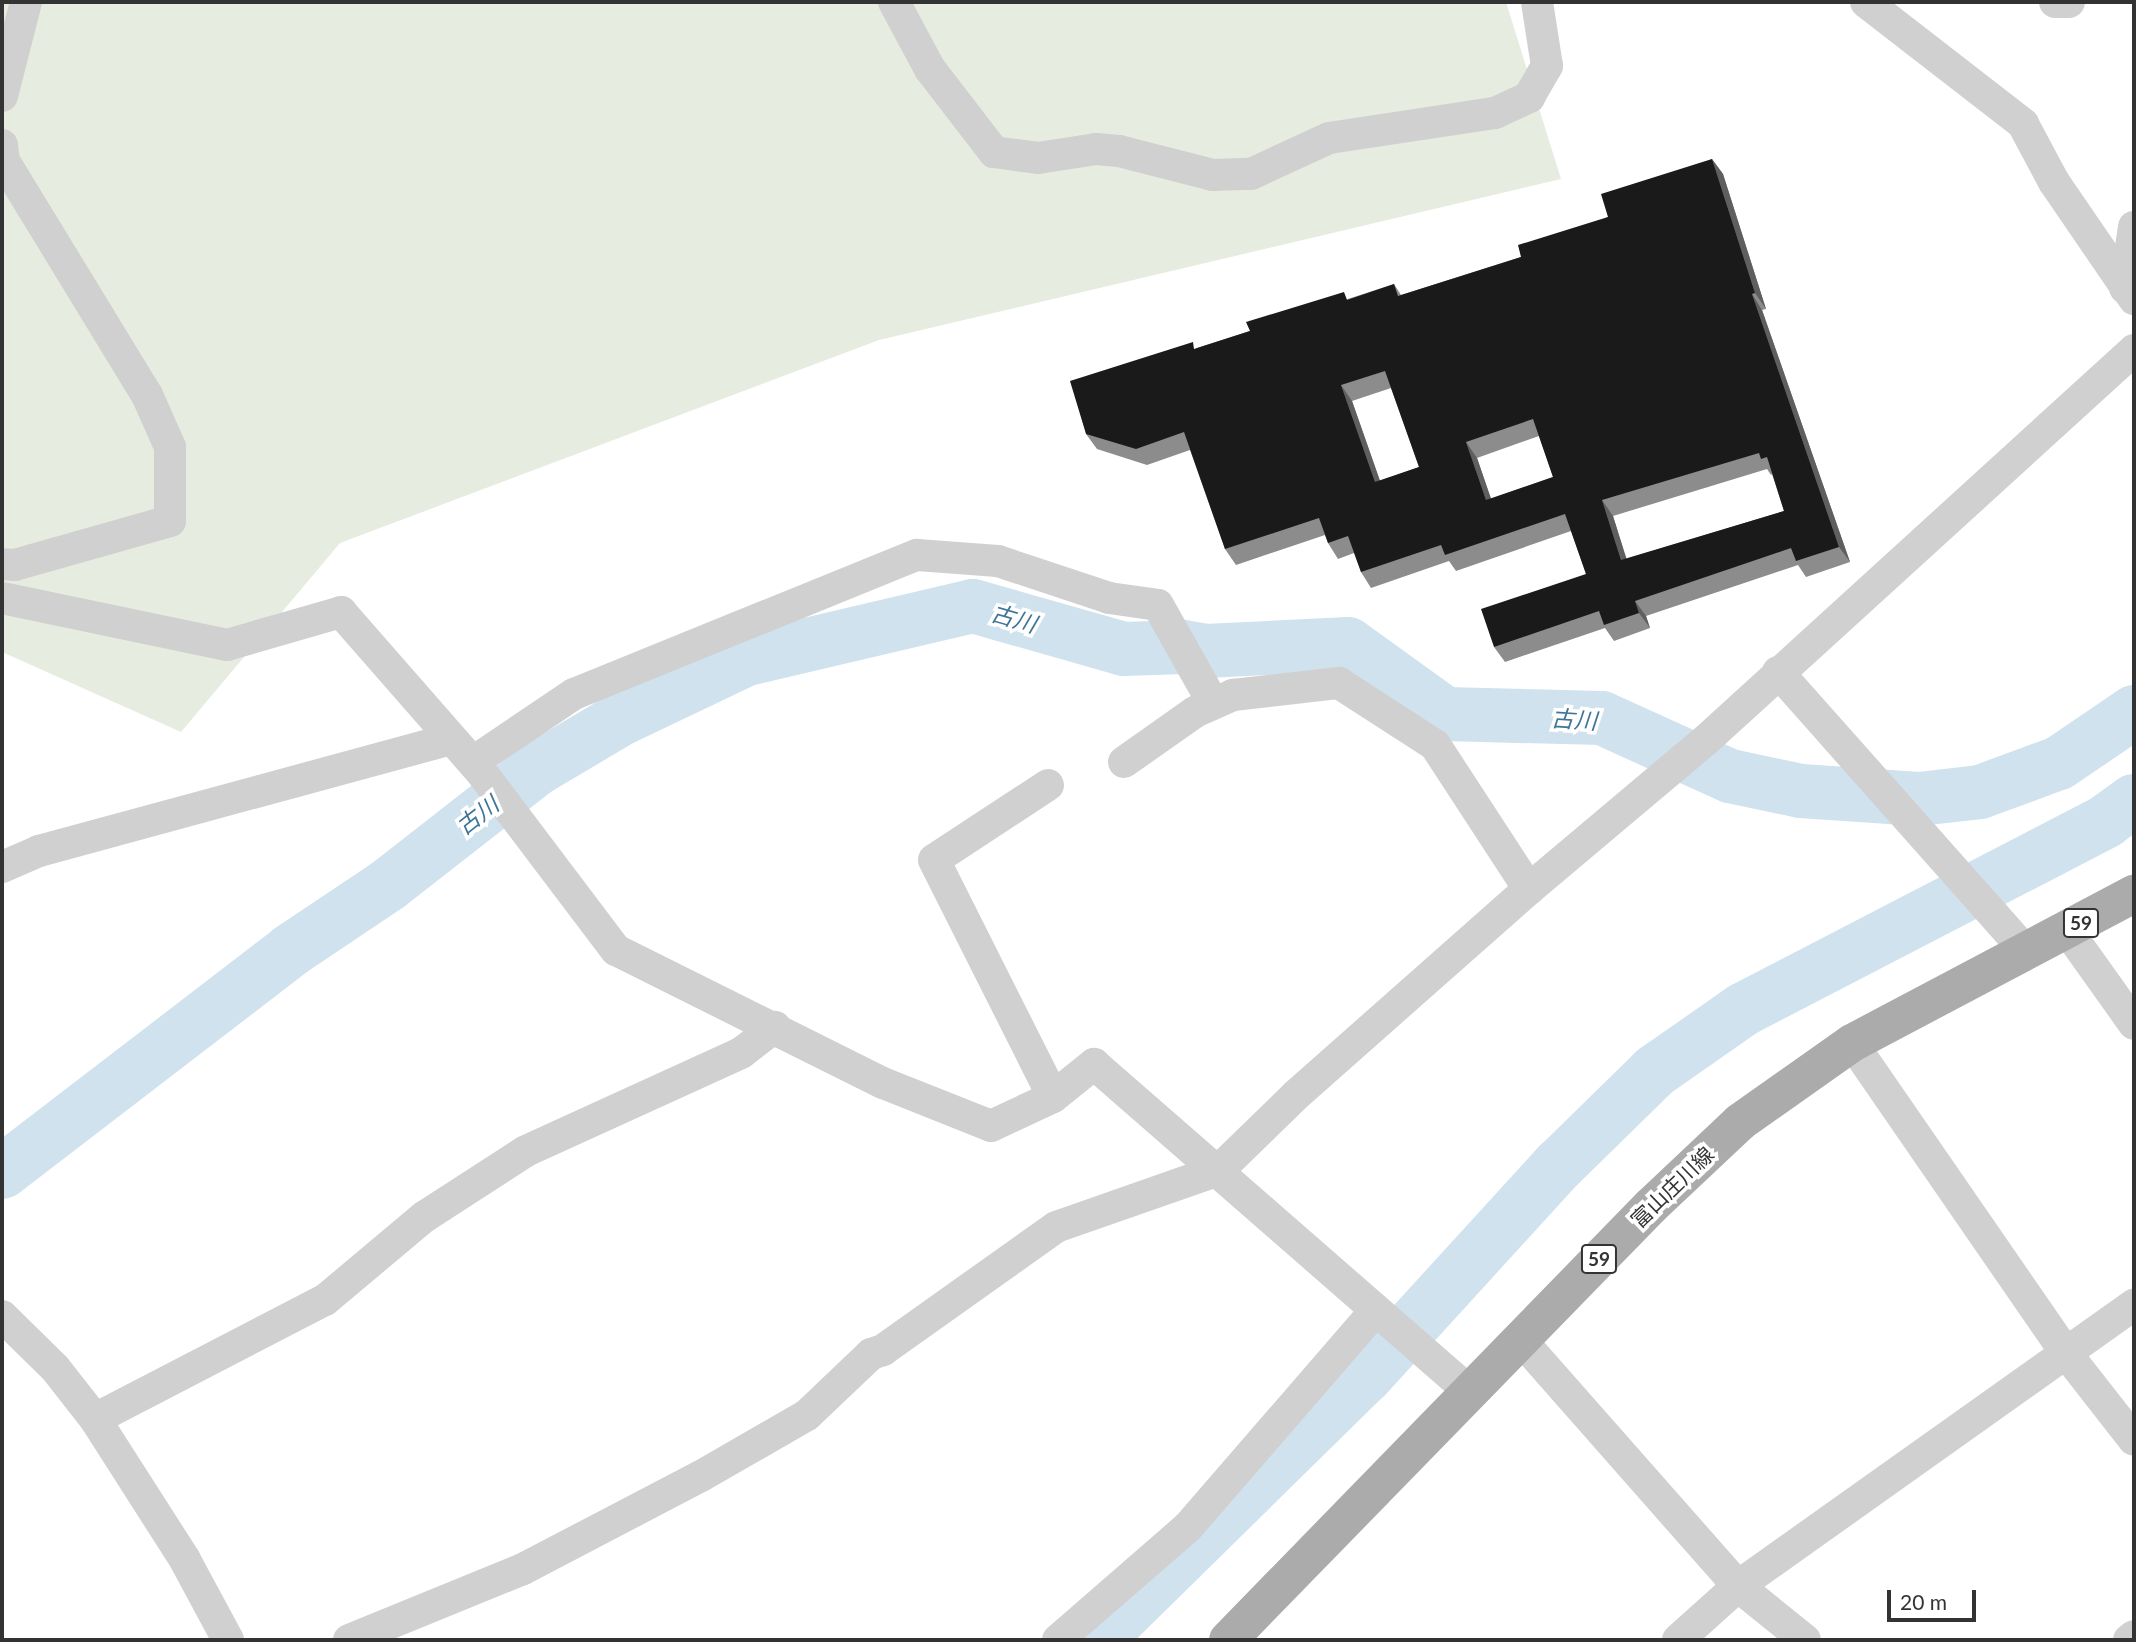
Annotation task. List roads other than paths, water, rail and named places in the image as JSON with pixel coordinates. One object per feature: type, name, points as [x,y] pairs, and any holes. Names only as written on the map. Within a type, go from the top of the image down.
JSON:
[{"type":"main road","name":"富山庄川線","points":[[1228,1640],[1469,1391],[1740,1122],[1852,1042],[2134,894]]},
{"type":"street","points":[[2,96],[26,2]]},
{"type":"street","points":[[894,2],[930,69],[993,152],[1038,158],[1096,149],[1119,151],[1213,175],[1251,174],[1329,138],[1495,113],[1528,97],[1547,66],[1537,2]]},
{"type":"street","points":[[1866,2],[2023,124],[2053,182],[2130,294]]},
{"type":"street","points":[[2055,2],[2069,2]]},
{"type":"street","points":[[2,145],[4,161],[147,395],[170,447],[170,521],[15,565],[2,564]]},
{"type":"street","points":[[2130,294],[2134,227]]},
{"type":"street","points":[[349,1640],[523,1569],[795,1422],[870,1354],[883,1350],[1056,1227],[1219,1170],[1296,1095],[1529,889],[1706,740],[2134,350]]},
{"type":"street","points":[[477,767],[574,694],[917,555],[998,561],[1109,598],[1158,605],[1207,692]]},
{"type":"street","points":[[2,598],[227,645],[341,612],[477,767],[616,950],[883,1083],[991,1126],[1052,1097],[1094,1064],[1219,1170],[1469,1391]]},
{"type":"street","points":[[1778,672],[2027,952]]},
{"type":"street","points":[[1124,762],[1207,692],[1233,695],[1287,685],[1339,683],[1435,746],[1529,889]]},
{"type":"street","points":[[2,867],[39,851],[451,739]]},
{"type":"street","points":[[1048,785],[934,860],[1052,1097]]},
{"type":"street","points":[[2067,930],[2134,1024]]},
{"type":"street","points":[[95,1419],[325,1300],[424,1217],[526,1151],[741,1053],[775,1027]]},
{"type":"street","points":[[1852,1042],[2066,1353],[2134,1440]]},
{"type":"street","points":[[1678,1640],[1738,1586],[2134,1305]]},
{"type":"street","points":[[1058,1640],[1188,1527],[1381,1314]]},
{"type":"street","points":[[2,1316],[55,1368],[95,1419],[185,1560],[228,1640]]},
{"type":"street","points":[[1521,1340],[1738,1586],[1805,1640]]},
{"type":"street","points":[[2129,1640],[2134,1636]]},
{"type":"waterway","name":"古川","points":[[2,1172],[291,950],[388,885],[538,768],[621,719],[747,659],[973,606],[1124,649],[1184,647],[1206,651],[1348,644],[1445,714],[1602,718],[1730,776],[1801,791],[1919,799],[1980,792],[2059,763],[2134,712]]},
{"type":"waterway","points":[[1097,1640],[1366,1376],[1559,1165],[1655,1071],[1744,1009],[2106,821],[2134,801]]}]
